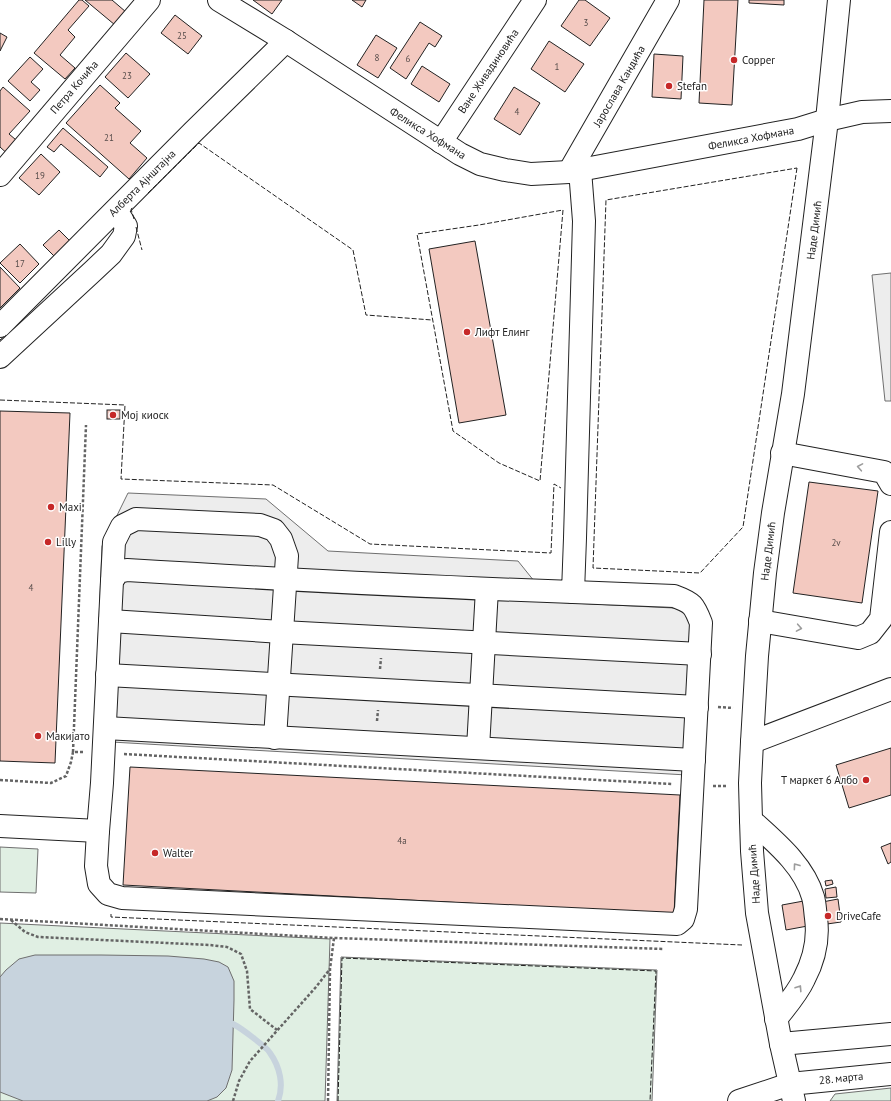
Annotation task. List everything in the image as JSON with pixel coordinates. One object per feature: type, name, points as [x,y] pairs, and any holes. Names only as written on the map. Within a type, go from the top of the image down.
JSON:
[{"type":"street","name":"Петра Кочића","points":[[0,175],[149,0]]},
{"type":"street","name":"Феликса Хофмана","points":[[219,0],[286,41],[460,154],[480,164],[505,170],[531,174],[575,171],[798,129],[862,112],[891,111]]},
{"type":"street","name":"Ване Живадиновића","points":[[441,142],[535,0]]},
{"type":"street","name":"Јарослава Кандића","points":[[575,171],[668,0]]},
{"type":"street","name":"Наде Димић","points":[[792,1092],[776,1019],[757,913],[752,858],[750,787],[760,621],[773,513],[793,394],[828,120],[839,0]]},
{"type":"street","name":"Алберта Ајнштајна","points":[[0,326],[286,41]]},
{"type":"street","points":[[573,592],[584,221],[575,171]]},
{"type":"street","points":[[0,357],[111,254],[124,236],[126,226],[115,210]]},
{"type":"street","points":[[782,453],[884,472],[891,484]]},
{"type":"street","points":[[112,581],[118,572],[127,570],[285,579],[487,589],[674,596],[688,601],[696,609],[701,623],[686,909],[683,919],[677,924],[122,898],[108,894],[99,884],[96,866],[104,754],[107,675],[114,542],[122,526],[136,519],[260,525],[274,530],[281,539],[286,556],[285,579],[276,738]]},
{"type":"street","points":[[760,621],[858,638],[870,633],[880,619],[891,532]]},
{"type":"street","points":[[478,748],[487,589]]},
{"type":"street","points":[[110,621],[282,632],[700,654]]},
{"type":"street","points":[[107,675],[697,707]]},
{"type":"street","points":[[752,742],[891,689]]},
{"type":"street","points":[[105,728],[694,760]]},
{"type":"street","points":[[751,820],[779,846],[799,869],[812,896],[816,919],[816,945],[810,966],[803,981],[776,1019]]},
{"type":"street","points":[[0,826],[98,831]]},
{"type":"street","points":[[781,1044],[891,1034]]},
{"type":"street","name":"28. марта","points":[[740,1101],[891,1074]]},
{"type":"path","points":[[0,780],[52,783],[66,776],[71,762],[73,752],[86,425]]},
{"type":"path","points":[[374,767],[382,637]]},
{"type":"path","points":[[697,707],[754,708]]},
{"type":"path","points":[[73,752],[750,787]]},
{"type":"path","points":[[0,919],[334,938],[664,949]]},
{"type":"path","points":[[11,920],[25,932],[38,937],[210,944],[227,947],[241,954],[248,971],[250,1009],[277,1030]]},
{"type":"path","points":[[328,1101],[330,969],[334,938]]},
{"type":"path","points":[[233,1101],[239,1081],[250,1060],[316,987],[330,969]]},
{"type":"green space","points":[[0,847],[38,849],[36,893],[0,892]]},
{"type":"green space","points":[[0,923],[330,939],[325,1101],[0,1101]]},
{"type":"green space","points":[[341,957],[657,970],[652,1101],[337,1101]]},
{"type":"green space","points":[[891,1088],[891,1101],[830,1101],[835,1094]]},
{"type":"shaded area","points":[[891,273],[891,401],[885,401],[872,275]]},
{"type":"shaded area","points":[[128,493],[266,499],[328,551],[518,561],[551,602],[694,609],[687,775],[94,741],[102,546]]},
{"type":"shaded area","points":[[35,955],[168,956],[204,959],[219,962],[228,967],[234,981],[234,1000],[232,1070],[226,1088],[217,1097],[207,1101],[23,1101],[0,1092],[0,977],[19,959]]},
{"type":"building","points":[[79,0],[82,0],[89,6],[68,30],[75,37],[60,55],[75,68],[65,79],[34,53]]},
{"type":"building","points":[[85,0],[112,0],[126,12],[115,25]]},
{"type":"building","points":[[253,0],[282,0],[272,14]]},
{"type":"building","points":[[352,0],[366,0],[362,7]]},
{"type":"building","points":[[579,0],[585,0],[610,18],[590,46],[561,26]]},
{"type":"building","points":[[704,0],[738,0],[732,105],[699,103]]},
{"type":"building","points":[[749,0],[784,0],[784,5],[749,3]]},
{"type":"building","points":[[175,15],[202,36],[188,54],[161,33]]},
{"type":"building","points":[[420,22],[442,36],[435,47],[429,43],[406,79],[390,68]]},
{"type":"building","points":[[0,33],[7,37],[0,51]]},
{"type":"building","points":[[376,35],[397,48],[378,78],[357,65]]},
{"type":"building","points":[[549,41],[584,64],[565,92],[531,69]]},
{"type":"building","points":[[126,53],[150,74],[128,98],[105,77]]},
{"type":"building","points":[[654,54],[683,56],[681,99],[652,97]]},
{"type":"building","points":[[30,57],[43,69],[31,82],[40,90],[30,101],[8,81]]},
{"type":"building","points":[[422,66],[450,84],[439,102],[411,84]]},
{"type":"building","points":[[100,85],[120,103],[115,108],[141,131],[130,143],[147,158],[129,179],[66,123]]},
{"type":"building","points":[[3,87],[30,111],[9,134],[22,145],[11,157],[0,147],[0,91]]},
{"type":"building","points":[[514,87],[540,103],[520,135],[494,119]]},
{"type":"building","points":[[63,128],[108,167],[100,177],[61,144],[54,152],[47,147]]},
{"type":"building","points":[[41,154],[60,172],[39,195],[19,178]]},
{"type":"building","points":[[59,230],[70,241],[54,256],[43,245]]},
{"type":"building","name":"Лифт Елинг","points":[[475,241],[506,415],[459,423],[429,249]]},
{"type":"building","points":[[20,244],[39,264],[20,283],[0,263]]},
{"type":"building","points":[[0,267],[20,288],[0,308]]},
{"type":"building","points":[[107,410],[120,410],[120,419],[107,419]]},
{"type":"building","points":[[0,411],[70,413],[55,763],[0,761]]},
{"type":"building","points":[[809,482],[878,491],[862,603],[793,593]]},
{"type":"building","name":"Т маркет 6 Албо","points":[[891,748],[891,795],[849,808],[836,765]]},
{"type":"building","points":[[130,767],[680,795],[674,914],[123,885]]},
{"type":"building","points":[[891,843],[891,862],[888,864],[881,847]]},
{"type":"building","points":[[832,880],[833,884],[826,886],[825,881]]},
{"type":"building","points":[[836,887],[837,897],[826,898],[825,889]]},
{"type":"building","points":[[838,899],[841,922],[820,925],[817,903]]},
{"type":"building","points":[[809,900],[813,925],[786,930],[782,905]]},
{"type":"waterway","points":[[233,1024],[266,1048],[273,1058],[279,1070],[281,1082],[278,1101]]},
{"type":"fence","points":[[148,193],[199,143],[353,250],[366,315],[432,320]]},
{"type":"fence","points":[[797,168],[743,527],[700,573],[593,568],[606,200],[797,168]]},
{"type":"fence","points":[[134,207],[131,209],[134,219]]},
{"type":"fence","points":[[563,210],[540,481],[499,463],[453,431],[417,234],[563,210]]},
{"type":"fence","points":[[136,227],[142,250]]},
{"type":"fence","points":[[0,340],[6,335]]},
{"type":"fence","points":[[0,400],[125,405],[121,479],[273,485],[370,544],[551,553],[554,484],[561,488]]},
{"type":"fence","points":[[111,914],[111,917],[742,945]]},
{"type":"fence","points":[[338,1101],[342,958],[656,971],[650,1101]]},
{"type":"place","name":"Copper","points":[[734,60]]},
{"type":"place","name":"Stefan","points":[[669,86]]},
{"type":"place","name":"Лифт Елинг","points":[[467,332]]},
{"type":"place","name":"Мој киоск","points":[[113,415]]},
{"type":"place","name":"Maxi","points":[[51,507]]},
{"type":"place","name":"Lilly","points":[[48,542]]},
{"type":"place","name":"Макијато","points":[[38,736]]},
{"type":"place","name":"Т маркет 6 Албо","points":[[866,780]]},
{"type":"place","name":"Walter","points":[[155,853]]},
{"type":"place","name":"DriveCafe","points":[[828,916]]}]
